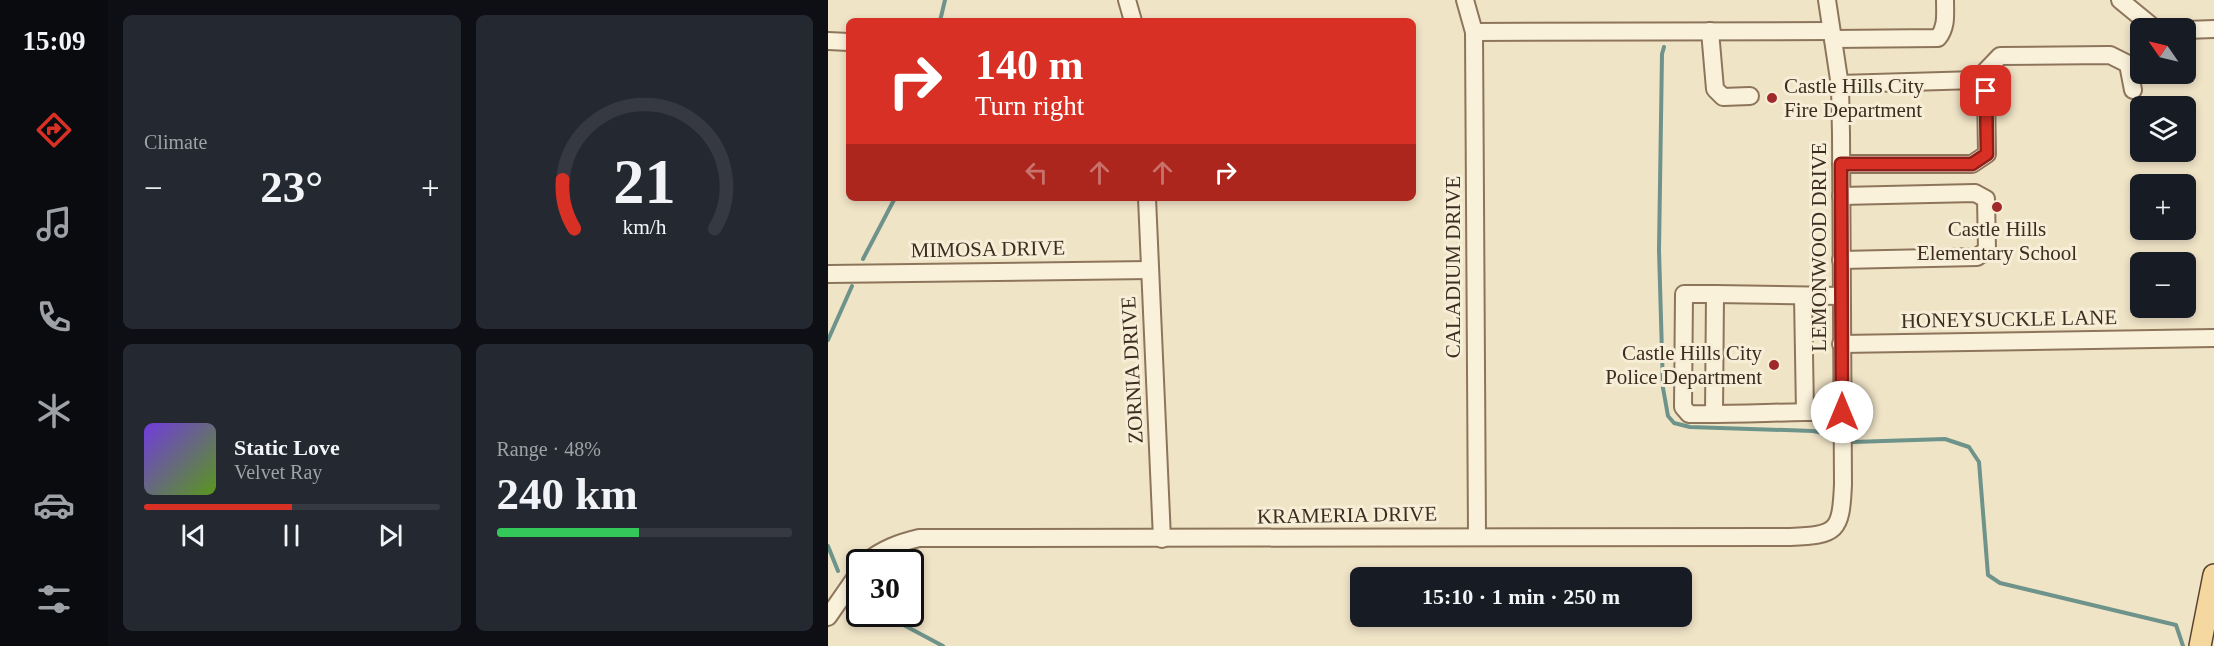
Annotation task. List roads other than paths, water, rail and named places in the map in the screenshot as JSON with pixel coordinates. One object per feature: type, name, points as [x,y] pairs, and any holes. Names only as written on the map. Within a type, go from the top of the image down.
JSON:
[{"type":"main road","points":[[2200,646],[2214,575]]},
{"type":"street","points":[[1127,0],[1132,18]]},
{"type":"street","name":"CALADIUM DRIVE","points":[[1465,0],[1474,32],[1477,536]]},
{"type":"street","name":"LEMONWOOD DRIVE","points":[[1827,0],[1839,84],[1841,164],[1842,513],[1833,528]]},
{"type":"street","points":[[1474,32],[1710,31],[1938,38],[1946,21],[1945,0]]},
{"type":"street","points":[[2120,0],[2142,18]]},
{"type":"street","points":[[2196,30],[2214,29]]},
{"type":"street","points":[[1710,31],[1715,89],[1723,97],[1750,96]]},
{"type":"street","points":[[828,41],[846,42]]},
{"type":"street","points":[[1839,84],[1977,80],[2000,56],[2110,55],[2128,64],[2133,90]]},
{"type":"street","points":[[1841,164],[1972,164],[1987,154],[1986,91],[1977,80]]},
{"type":"street","points":[[1841,196],[1974,193],[1986,200],[1987,250],[1977,258],[1841,260]]},
{"type":"street","name":"ZORNIA DRIVE","points":[[1147,201],[1162,539]]},
{"type":"street","name":"MIMOSA DRIVE","points":[[828,274],[1149,270]]},
{"type":"street","points":[[1841,296],[1684,294],[1683,407],[1689,414],[1842,412]]},
{"type":"street","points":[[1714,414],[1715,294]]},
{"type":"street","points":[[1803,296],[1805,412]]},
{"type":"street","name":"HONEYSUCKLE LANE","points":[[1841,344],[2214,338]]},
{"type":"street","name":"KRAMERIA DRIVE","points":[[885,549],[894,544],[919,538],[1790,537],[1819,536],[1833,528]]},
{"type":"street","points":[[828,617],[846,591]]},
{"type":"waterway","points":[[941,18],[945,0]]},
{"type":"waterway","points":[[1664,47],[1662,54],[1659,250],[1663,388],[1668,416],[1674,423],[1690,427],[1813,431],[1828,434]]},
{"type":"waterway","points":[[863,259],[893,201]]},
{"type":"waterway","points":[[828,340],[852,286]]},
{"type":"waterway","points":[[1853,442],[1945,439],[1969,447],[1979,462],[1988,575],[2000,583],[2176,625],[2183,646]]},
{"type":"waterway","points":[[828,546],[838,571]]},
{"type":"waterway","points":[[907,627],[943,646]]},
{"type":"place","name":"Castle Hills City Fire Department","points":[[1772,98]]},
{"type":"place","name":"Castle Hills Elementary School","points":[[1997,207]]},
{"type":"place","name":"Castle Hills City Police Department","points":[[1774,365]]}]
